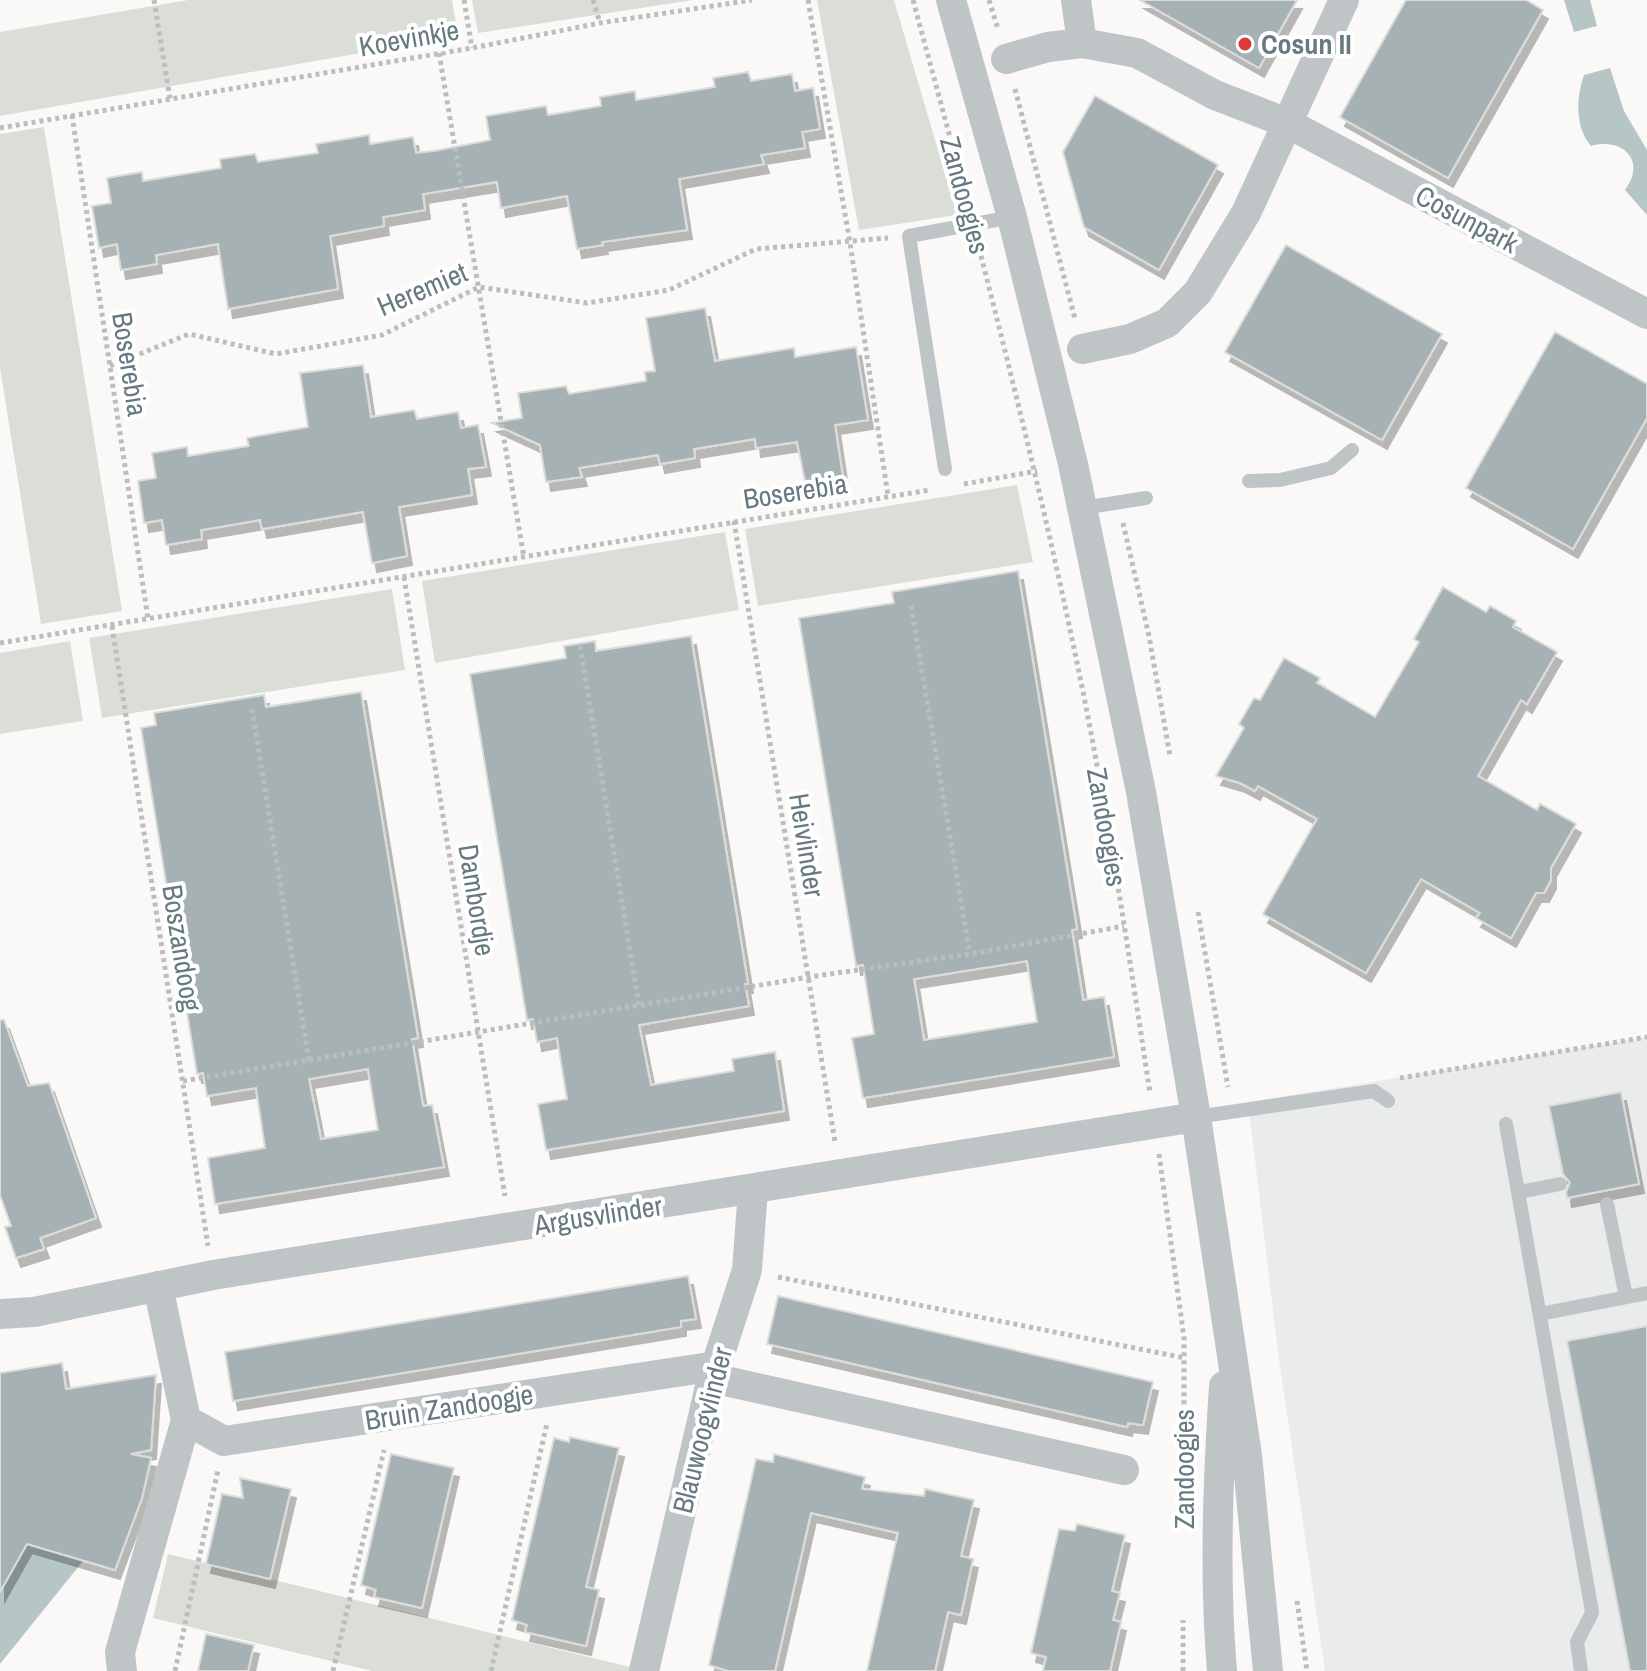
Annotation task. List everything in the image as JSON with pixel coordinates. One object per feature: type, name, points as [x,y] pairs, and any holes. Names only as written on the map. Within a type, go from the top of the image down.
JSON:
[{"type":"street","name":"Zandoogjes","points":[[951,0],[1012,217],[1073,464],[1138,778],[1196,1117],[1247,1455],[1268,1671]]},
{"type":"street","points":[[1076,0],[1082,43]]},
{"type":"street","points":[[1082,349],[1130,339],[1167,323],[1198,292],[1246,213],[1344,0]]},
{"type":"street","name":"Cosunpark","points":[[1006,59],[1048,47],[1082,43],[1137,53],[1215,95],[1287,123],[1647,314]]},
{"type":"street","name":"Argusvlinder","points":[[0,1314],[34,1312],[213,1275],[1196,1117]]},
{"type":"street","name":"Blauwoogvlinder","points":[[644,1671],[714,1372],[747,1270],[753,1189]]},
{"type":"street","points":[[122,1671],[120,1652],[186,1420],[158,1286]]},
{"type":"street","name":"Zandoogjes","points":[[1222,1671],[1218,1627],[1219,1461],[1227,1328]]},
{"type":"street","name":"Bruin Zandoogje","points":[[224,1441],[554,1391],[714,1372],[1124,1470]]},
{"type":"street","points":[[186,1420],[224,1441]]},
{"type":"lane","points":[[945,469],[909,236],[1012,217]]},
{"type":"lane","points":[[1249,481],[1280,480],[1331,468],[1352,450]]},
{"type":"lane","points":[[1083,508],[1146,498]]},
{"type":"lane","points":[[1196,1117],[1306,1107],[1374,1091],[1388,1101]]},
{"type":"lane","points":[[1506,1124],[1592,1613],[1577,1642],[1581,1671]]},
{"type":"lane","points":[[1519,1192],[1560,1184]]},
{"type":"lane","points":[[1607,1204],[1626,1297]]},
{"type":"lane","points":[[1540,1314],[1647,1293]]},
{"type":"path","points":[[154,0],[170,99]]},
{"type":"path","points":[[464,0],[472,48]]},
{"type":"path","points":[[593,0],[600,23]]},
{"type":"path","name":"Koevinkje","points":[[0,128],[472,48],[600,23],[752,0]]},
{"type":"path","points":[[808,0],[850,243],[888,497]]},
{"type":"path","name":"Zandoogjes","points":[[913,0],[1035,472],[1084,699],[1155,1124],[1185,1358],[1184,1452]]},
{"type":"path","points":[[439,53],[524,558]]},
{"type":"path","name":"Boserebia","points":[[72,115],[148,619]]},
{"type":"path","name":"Heremiet","points":[[110,366],[189,334],[276,354],[382,335],[479,287],[587,303],[669,290],[756,249],[909,236]]},
{"type":"path","points":[[962,484],[1073,464]]},
{"type":"path","name":"Boserebia","points":[[0,643],[932,489]]},
{"type":"path","name":"Heivlinder","points":[[734,521],[840,1175]]},
{"type":"path","name":"Dambordje","points":[[404,577],[511,1229]]},
{"type":"path","points":[[911,606],[970,954]]},
{"type":"path","name":"Boszandoog","points":[[112,626],[213,1275]]},
{"type":"path","points":[[580,646],[639,1005]]},
{"type":"path","points":[[252,709],[309,1061]]},
{"type":"path","points":[[183,1081],[809,977],[970,954],[1124,926]]},
{"type":"path","points":[[1374,1091],[1403,1077],[1647,1037]]},
{"type":"path","points":[[747,1270],[1185,1358]]},
{"type":"path","points":[[491,1671],[554,1391]]},
{"type":"path","points":[[333,1671],[391,1416]]},
{"type":"path","points":[[175,1671],[224,1441]]},
{"type":"path","points":[[1183,1608],[1183,1671]]},
{"type":"shaded area","points":[[188,0],[452,0],[458,36],[0,116],[0,32]]},
{"type":"shaded area","points":[[472,0],[693,0],[478,33]]},
{"type":"shaded area","points":[[817,0],[894,0],[957,215],[859,230]]},
{"type":"shaded area","points":[[1564,0],[1590,0],[1597,26],[1574,32]]},
{"type":"shaded area","points":[[1610,68],[1624,111],[1647,150],[1647,215],[1625,190],[1633,170],[1628,154],[1613,145],[1591,146],[1582,130],[1578,103],[1584,75]]},
{"type":"shaded area","points":[[44,127],[122,611],[41,624],[0,368],[0,134]]},
{"type":"shaded area","points":[[1017,485],[1033,562],[758,606],[745,529]]},
{"type":"shaded area","points":[[725,532],[739,610],[435,663],[422,581]]},
{"type":"shaded area","points":[[392,589],[405,670],[102,718],[89,638]]},
{"type":"shaded area","points":[[70,641],[83,721],[0,734],[0,653]]},
{"type":"shaded area","points":[[1647,1037],[1647,1671],[1325,1671],[1279,1360],[1248,1102]]},
{"type":"shaded area","points":[[0,1533],[83,1561],[0,1664]]},
{"type":"shaded area","points":[[168,1554],[634,1668],[633,1671],[372,1671],[153,1618]]},
{"type":"building","name":"Cosun II","points":[[1140,0],[1297,0],[1259,68]]},
{"type":"building","points":[[1406,0],[1526,0],[1543,10],[1448,178],[1340,117]]},
{"type":"building","points":[[748,72],[751,81],[792,74],[795,91],[813,88],[820,129],[802,132],[805,148],[761,155],[764,164],[679,179],[687,230],[602,242],[603,245],[577,249],[567,196],[501,208],[497,182],[423,194],[425,210],[383,217],[384,226],[330,236],[338,289],[228,309],[218,244],[156,255],[157,264],[121,270],[117,244],[99,248],[92,206],[111,203],[107,178],[142,172],[143,181],[221,168],[220,159],[255,154],[258,162],[318,153],[316,144],[369,135],[370,144],[413,137],[416,153],[434,151],[490,140],[486,116],[546,106],[548,115],[601,106],[600,97],[635,91],[636,100],[715,87],[713,78]]},
{"type":"building","points":[[1095,96],[1218,165],[1159,270],[1084,227],[1063,152]]},
{"type":"building","points":[[1286,245],[1442,334],[1382,440],[1225,352]]},
{"type":"building","points":[[705,308],[715,361],[794,348],[795,357],[856,347],[868,420],[835,425],[844,484],[807,491],[797,442],[756,448],[755,439],[694,449],[695,458],[660,464],[658,455],[579,468],[582,477],[546,482],[540,445],[492,423],[522,418],[518,393],[566,386],[569,394],[646,381],[645,372],[655,371],[646,318]]},
{"type":"building","points":[[1555,332],[1647,384],[1647,418],[1573,549],[1466,488]]},
{"type":"building","points":[[363,365],[371,417],[414,410],[417,419],[458,412],[461,428],[478,425],[486,467],[468,469],[472,495],[399,507],[407,556],[372,563],[363,512],[262,529],[260,520],[201,530],[202,539],[166,545],[162,520],[144,523],[138,481],[156,478],[152,453],[187,447],[188,456],[249,446],[247,438],[308,427],[300,373]]},
{"type":"building","points":[[1018,571],[1077,929],[1072,930],[1083,1000],[1104,997],[1114,1057],[863,1098],[852,1038],[874,1034],[863,965],[856,966],[799,618],[894,603],[892,592]],"holes":[[[1027,961],[1037,1022],[924,1040],[914,979]]]},
{"type":"building","points":[[1443,587],[1486,612],[1490,606],[1516,621],[1513,627],[1557,652],[1527,704],[1521,700],[1478,776],[1537,810],[1540,804],[1576,824],[1551,868],[1551,880],[1544,893],[1536,893],[1511,938],[1476,918],[1480,913],[1421,879],[1366,973],[1263,914],[1317,819],[1258,786],[1255,791],[1216,776],[1244,728],[1239,724],[1254,698],[1260,700],[1284,658],[1320,678],[1317,683],[1375,717],[1419,642],[1414,639]]},
{"type":"building","points":[[691,636],[748,984],[745,984],[749,1006],[639,1025],[651,1085],[734,1071],[732,1059],[775,1052],[784,1111],[546,1150],[538,1104],[567,1099],[557,1038],[537,1042],[533,1019],[527,1020],[470,674],[566,658],[564,646],[595,641],[596,651]]},
{"type":"building","points":[[361,692],[418,1038],[412,1039],[423,1106],[432,1105],[444,1167],[215,1204],[208,1158],[265,1148],[256,1088],[207,1096],[203,1073],[197,1074],[141,728],[156,725],[154,713],[264,695],[266,707]],"holes":[[[368,1069],[378,1130],[321,1139],[309,1079]]]},
{"type":"building","points":[[0,1020],[4,1020],[28,1086],[49,1083],[96,1218],[40,1238],[44,1249],[16,1258],[5,1227],[11,1226],[0,1195]]},
{"type":"building","points":[[1621,1092],[1639,1184],[1567,1198],[1570,1183],[1563,1174],[1549,1106]]},
{"type":"building","points":[[688,1276],[696,1319],[681,1321],[681,1327],[233,1401],[225,1352]]},
{"type":"building","points":[[778,1296],[1153,1382],[1143,1425],[1128,1423],[1127,1427],[767,1344]]},
{"type":"building","points":[[1647,1326],[1647,1671],[1630,1671],[1567,1341]]},
{"type":"building","points":[[62,1363],[66,1389],[156,1375],[151,1450],[131,1454],[151,1458],[142,1498],[115,1570],[27,1544],[0,1592],[0,1373]]},
{"type":"building","points":[[570,1437],[619,1448],[586,1587],[599,1590],[586,1646],[525,1632],[527,1625],[512,1620],[554,1438],[569,1442]]},
{"type":"building","points":[[391,1454],[454,1468],[422,1608],[374,1597],[376,1590],[361,1585]]},
{"type":"building","points":[[774,1454],[865,1477],[862,1489],[924,1496],[925,1489],[974,1500],[961,1556],[973,1559],[961,1615],[948,1612],[935,1671],[867,1671],[898,1533],[811,1513],[775,1671],[728,1671],[709,1665],[756,1459],[773,1462]]},
{"type":"building","points":[[240,1478],[291,1489],[270,1579],[206,1564],[222,1494],[243,1498]]},
{"type":"building","points":[[1077,1524],[1125,1535],[1112,1591],[1120,1593],[1113,1620],[1121,1622],[1110,1671],[1043,1671],[1046,1657],[1031,1653],[1059,1529],[1075,1531]]},
{"type":"building","points":[[206,1634],[254,1645],[248,1671],[198,1671]]},
{"type":"place","name":"Cosun II","points":[[1245,44]]}]
